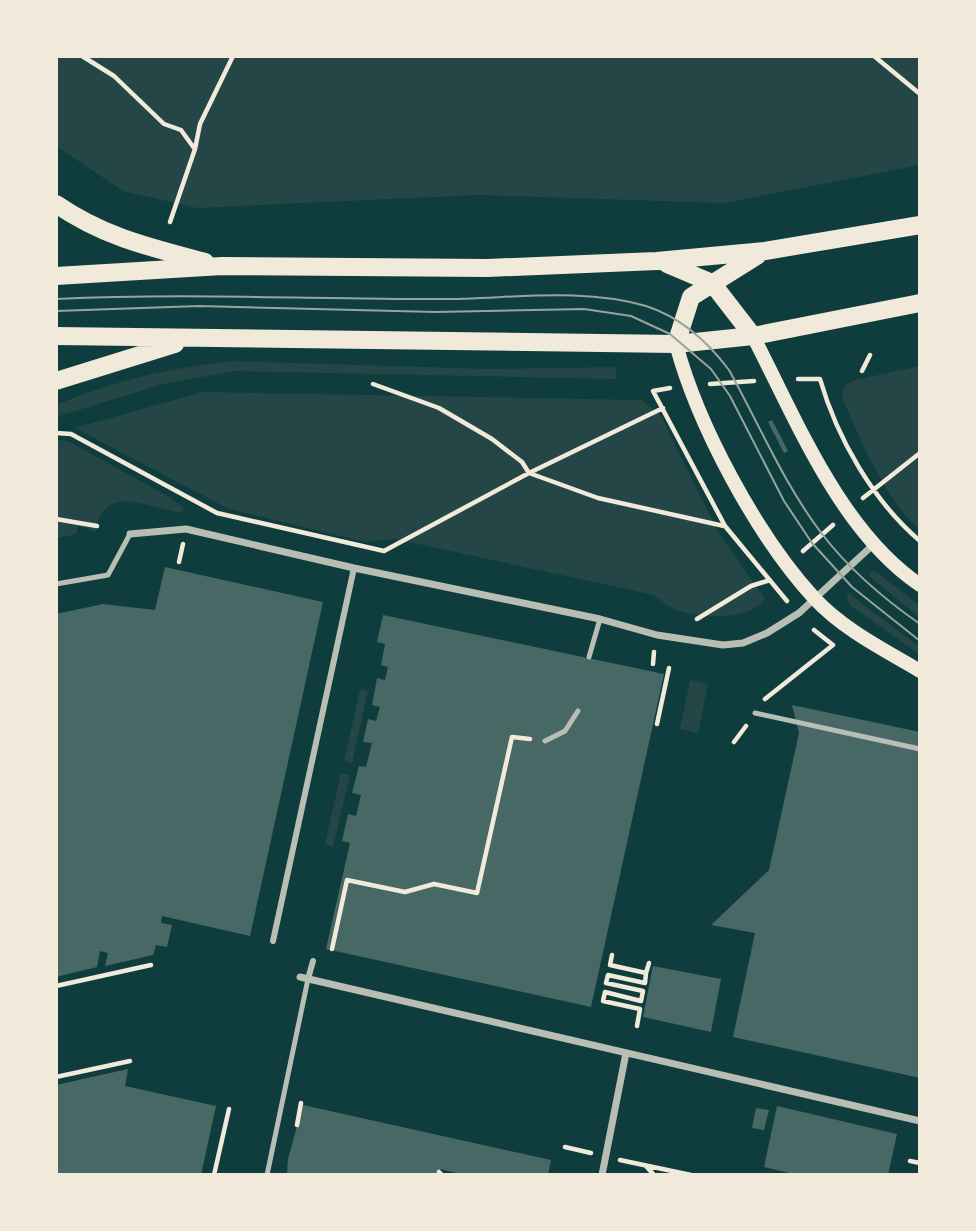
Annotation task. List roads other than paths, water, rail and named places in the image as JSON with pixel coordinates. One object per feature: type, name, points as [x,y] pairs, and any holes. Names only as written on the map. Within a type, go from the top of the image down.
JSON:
[{"type":"main road","points":[[56,204],[85,223],[121,240],[222,266]]},
{"type":"main road","points":[[56,276],[222,266],[487,268],[657,261],[765,251],[920,225]]},
{"type":"main road","points":[[765,251],[691,297],[676,344],[687,386],[744,498],[788,564],[816,600],[849,628],[920,671]]},
{"type":"main road","points":[[657,261],[683,268],[712,283],[753,336],[848,512],[874,544],[920,586]]},
{"type":"main road","points":[[56,336],[676,344],[753,336],[920,303]]},
{"type":"main road","points":[[56,381],[192,339]]},
{"type":"street","points":[[130,534],[187,529],[354,568],[600,619],[657,635],[723,645],[743,643],[767,633],[816,600],[874,544]]},
{"type":"street","points":[[273,941],[354,568]]},
{"type":"street","points":[[313,961],[304,978],[920,1121]]},
{"type":"street","points":[[602,1175],[626,1053]]},
{"type":"lane","points":[[56,584],[108,575],[130,534]]},
{"type":"lane","points":[[589,657],[600,619]]},
{"type":"lane","points":[[545,741],[565,731],[578,711]]},
{"type":"lane","points":[[755,713],[920,749]]},
{"type":"lane","points":[[267,1175],[304,978]]},
{"type":"tram line","points":[[56,299],[198,296],[460,299],[568,295],[620,300],[646,306],[682,324],[721,360],[729,370],[772,454],[822,534],[868,583],[920,624]]},
{"type":"tram line","points":[[56,311],[199,306],[436,312],[584,309],[631,316],[670,334],[711,369],[730,396],[784,501],[812,543],[852,587],[920,641]]}]
